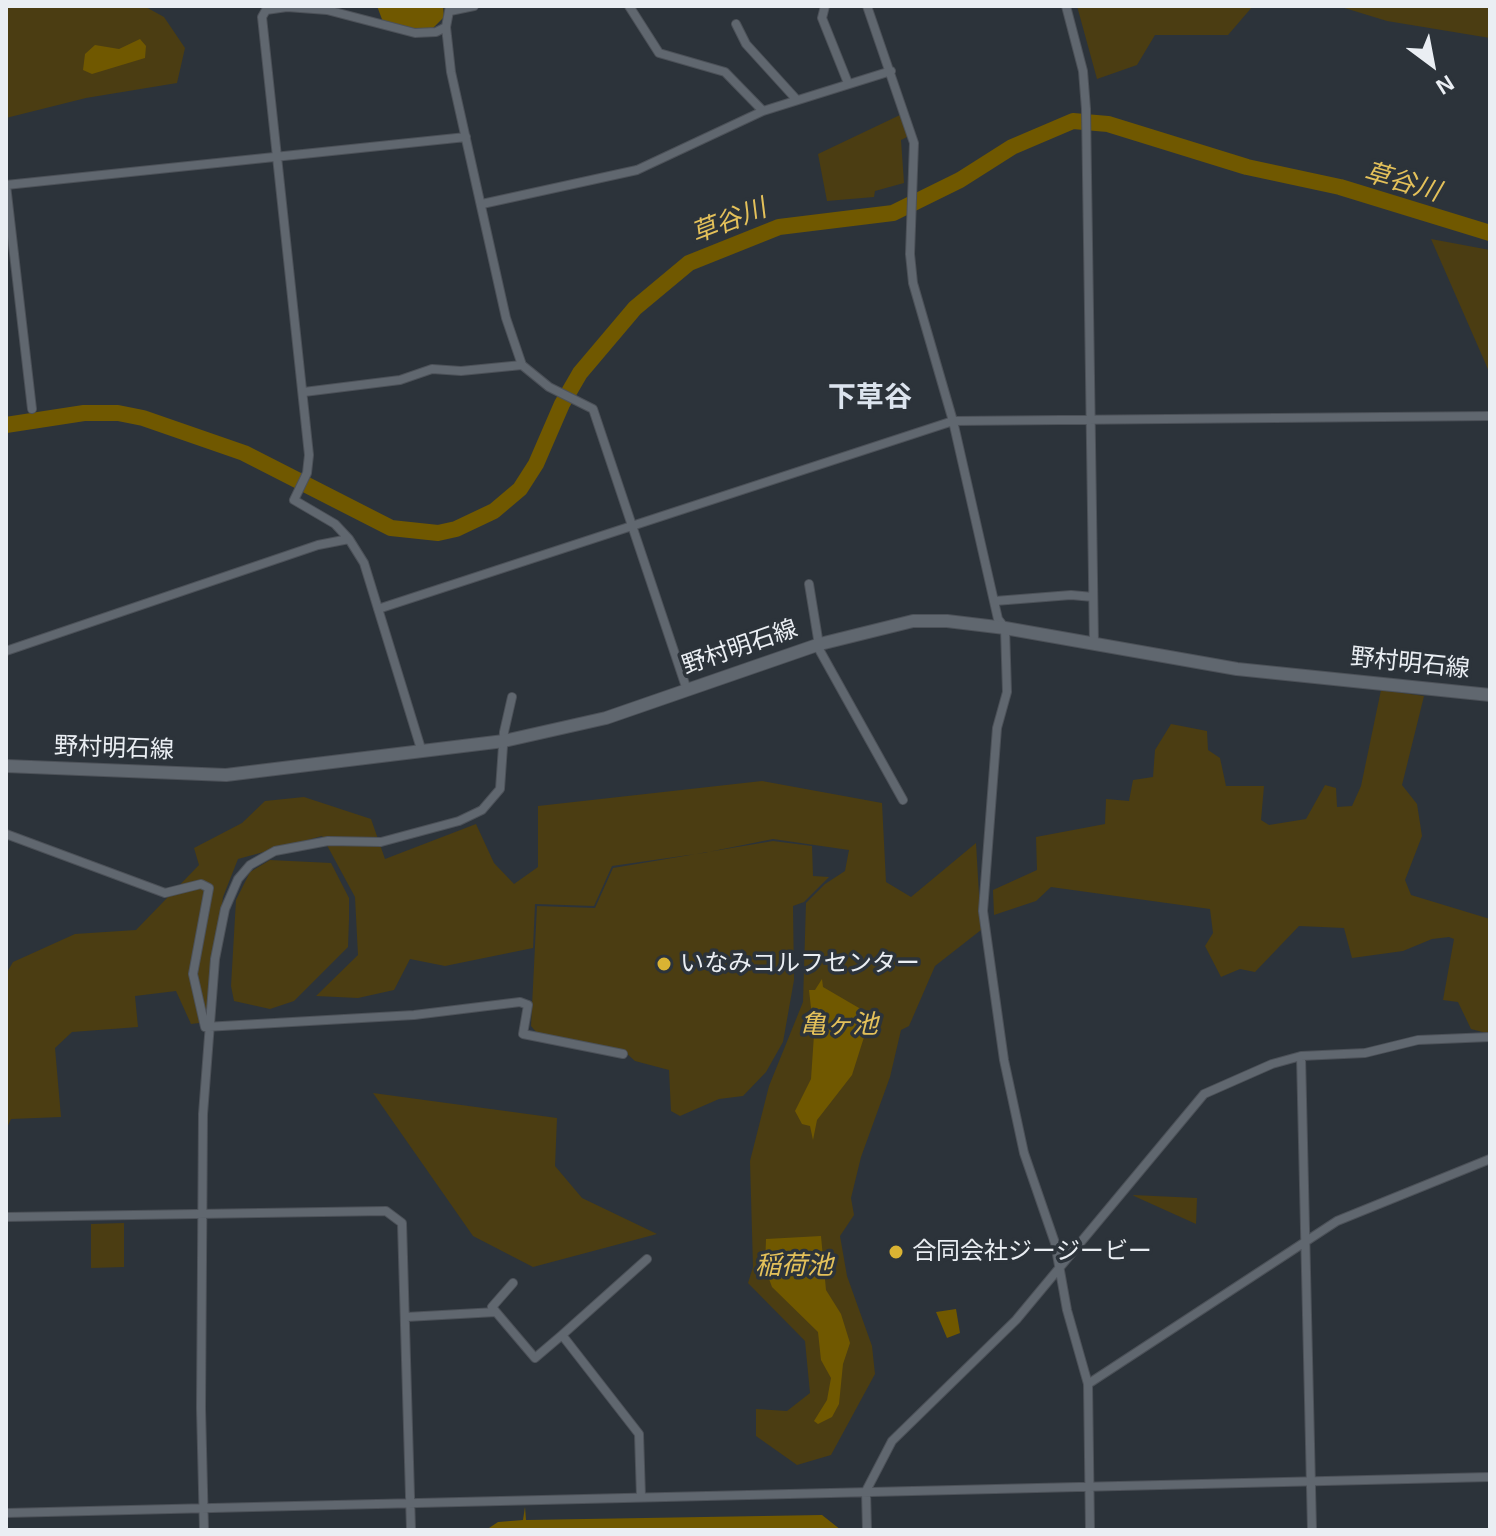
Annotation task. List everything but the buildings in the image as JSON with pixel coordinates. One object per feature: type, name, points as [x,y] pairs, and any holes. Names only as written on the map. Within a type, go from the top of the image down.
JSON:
[{"type":"main road","name":"野村明石線","points":[[6,766],[226,775],[504,741],[592,722],[820,644],[913,621],[947,621],[1005,628],[1237,669],[1490,695]]},
{"type":"street","points":[[474,6],[450,9],[446,27],[451,72],[506,318],[522,365],[549,387],[593,409],[687,690]]},
{"type":"street","points":[[629,6],[659,53],[725,72],[763,111]]},
{"type":"street","points":[[825,6],[822,18],[848,83]]},
{"type":"street","points":[[867,6],[914,143],[913,283],[953,421],[998,619],[1005,628],[1007,692],[997,728],[983,911],[1007,1074],[1033,1187],[1055,1243],[1088,1384],[1090,1530]]},
{"type":"street","points":[[1066,6],[1083,71],[1086,109],[1094,644]]},
{"type":"street","points":[[422,752],[364,563],[335,524],[294,500],[307,473],[304,392],[262,17],[266,10],[287,7],[327,10],[415,33],[436,32],[446,27]]},
{"type":"street","points":[[736,24],[746,44],[796,99]]},
{"type":"street","points":[[482,204],[637,170],[763,111],[891,71]]},
{"type":"street","points":[[32,409],[6,185],[466,137]]},
{"type":"street","points":[[304,392],[400,380],[432,369],[461,371],[522,365]]},
{"type":"street","points":[[378,609],[953,421],[1490,416]]},
{"type":"street","points":[[6,651],[318,545],[349,539]]},
{"type":"street","points":[[809,584],[820,651],[903,800]]},
{"type":"street","points":[[995,601],[1071,595],[1093,597]]},
{"type":"street","points":[[204,1530],[204,1101],[215,959],[225,909],[238,879],[250,865],[275,851],[328,841],[381,842],[459,821],[482,810],[500,789],[512,697]]},
{"type":"street","points":[[6,834],[165,893],[201,884],[209,888],[193,974],[205,1027],[414,1015],[520,1002],[528,1005],[523,1034],[623,1054]]},
{"type":"street","points":[[867,1530],[866,1491],[892,1441],[1001,1336],[1204,1094],[1272,1064],[1301,1056],[1365,1053],[1418,1040],[1490,1037]]},
{"type":"street","points":[[1301,1056],[1312,1530]]},
{"type":"street","points":[[1088,1384],[1337,1221],[1490,1159]]},
{"type":"street","points":[[6,1217],[386,1211],[402,1223],[411,1530]]},
{"type":"street","points":[[513,1283],[492,1307],[535,1358],[647,1259]]},
{"type":"street","points":[[406,1317],[496,1312]]},
{"type":"street","points":[[562,1335],[639,1434],[641,1497]]},
{"type":"street","points":[[6,1513],[1490,1477]]},
{"type":"shaded area","points":[[6,6],[144,6],[164,17],[185,48],[177,83],[86,98],[6,118]]},
{"type":"shaded area","points":[[1077,6],[1253,6],[1228,35],[1155,35],[1137,65],[1097,79]]},
{"type":"shaded area","points":[[1338,6],[1490,6],[1490,38],[1387,21]]},
{"type":"shaded area","points":[[900,115],[909,136],[901,140],[904,183],[875,191],[874,197],[827,201],[818,154]]},
{"type":"shaded area","points":[[1431,239],[1490,250],[1490,374],[1484,360]]},
{"type":"shaded area","points":[[1381,690],[1424,696],[1402,785],[1417,804],[1422,836],[1405,880],[1411,895],[1490,919],[1490,1034],[1471,1029],[1458,1002],[1443,1000],[1454,939],[1449,937],[1432,939],[1403,951],[1352,958],[1344,928],[1299,926],[1255,972],[1240,969],[1221,977],[1205,946],[1213,933],[1210,909],[1051,887],[1036,901],[994,915],[993,890],[1037,870],[1036,837],[1105,824],[1106,799],[1129,801],[1133,780],[1153,777],[1155,750],[1171,724],[1207,731],[1208,750],[1220,758],[1226,786],[1264,786],[1261,820],[1269,825],[1306,819],[1325,785],[1336,788],[1337,807],[1352,806],[1361,786]]},
{"type":"shaded area","points":[[762,781],[882,803],[886,882],[911,897],[976,843],[981,930],[935,966],[909,1026],[901,1030],[890,1077],[861,1157],[851,1198],[854,1215],[840,1236],[847,1276],[872,1346],[875,1374],[831,1455],[797,1465],[756,1436],[756,1409],[787,1411],[810,1393],[805,1341],[748,1283],[753,1267],[750,1161],[769,1086],[803,1002],[806,903],[825,884],[845,871],[849,850],[773,839],[612,866],[594,906],[535,904],[533,948],[445,966],[410,959],[394,990],[358,998],[316,996],[358,955],[355,897],[322,836],[238,859],[223,897],[207,1022],[191,1024],[176,991],[135,996],[138,1027],[72,1032],[55,1048],[61,1117],[11,1119],[6,1130],[6,974],[13,962],[75,934],[136,930],[199,865],[194,848],[242,823],[265,801],[304,797],[371,819],[385,859],[476,824],[494,863],[514,884],[538,867],[538,806]]},
{"type":"shaded area","name":"いなみコルフセンター","points":[[773,841],[812,846],[813,876],[829,877],[804,902],[793,906],[794,980],[783,1042],[766,1072],[743,1096],[719,1099],[680,1116],[671,1111],[669,1070],[635,1061],[624,1051],[537,1033],[531,1026],[537,906],[595,908],[613,868]]},
{"type":"shaded area","points":[[270,860],[331,863],[349,898],[349,919],[348,947],[294,1001],[270,1009],[234,1001],[231,986],[236,900],[250,872]]},
{"type":"shaded area","points":[[373,1093],[557,1118],[555,1166],[582,1198],[657,1234],[533,1267],[473,1236]]},
{"type":"shaded area","points":[[1134,1196],[1197,1198],[1196,1224]]},
{"type":"shaded area","points":[[124,1223],[124,1267],[91,1268],[91,1224]]},
{"type":"water","points":[[377,6],[443,6],[444,17],[433,28],[411,30],[383,22]]},
{"type":"water","points":[[140,39],[146,46],[145,58],[92,74],[83,70],[85,54],[95,45],[119,49]]},
{"type":"water","name":"亀ヶ池","points":[[822,979],[823,987],[871,1015],[852,1075],[817,1120],[813,1140],[810,1126],[802,1124],[795,1111],[811,1079],[814,1035],[809,990],[815,990]]},
{"type":"water","name":"稲荷池","points":[[821,1236],[826,1290],[841,1314],[850,1343],[843,1364],[839,1404],[832,1417],[818,1424],[814,1421],[827,1400],[831,1378],[821,1360],[818,1332],[772,1287],[765,1268],[766,1239]]},
{"type":"water","points":[[956,1309],[960,1333],[947,1338],[936,1312]]},
{"type":"water","points":[[525,1507],[526,1520],[822,1515],[841,1530],[486,1530],[498,1522],[523,1520]]},
{"type":"waterway","name":"草谷川","points":[[6,425],[84,413],[118,413],[143,418],[244,453],[391,528],[438,533],[456,529],[494,511],[520,489],[536,464],[562,404],[580,373],[635,308],[689,263],[779,227],[893,213],[960,180],[1012,147],[1073,121],[1108,124],[1247,167],[1340,187],[1490,233]]},
{"type":"place","name":"いなみコルフセンター","points":[[664,964]]},
{"type":"place","name":"合同会社ジージービー","points":[[896,1252]]},
{"type":"district","name":"下草谷","points":[[870,398]]}]
